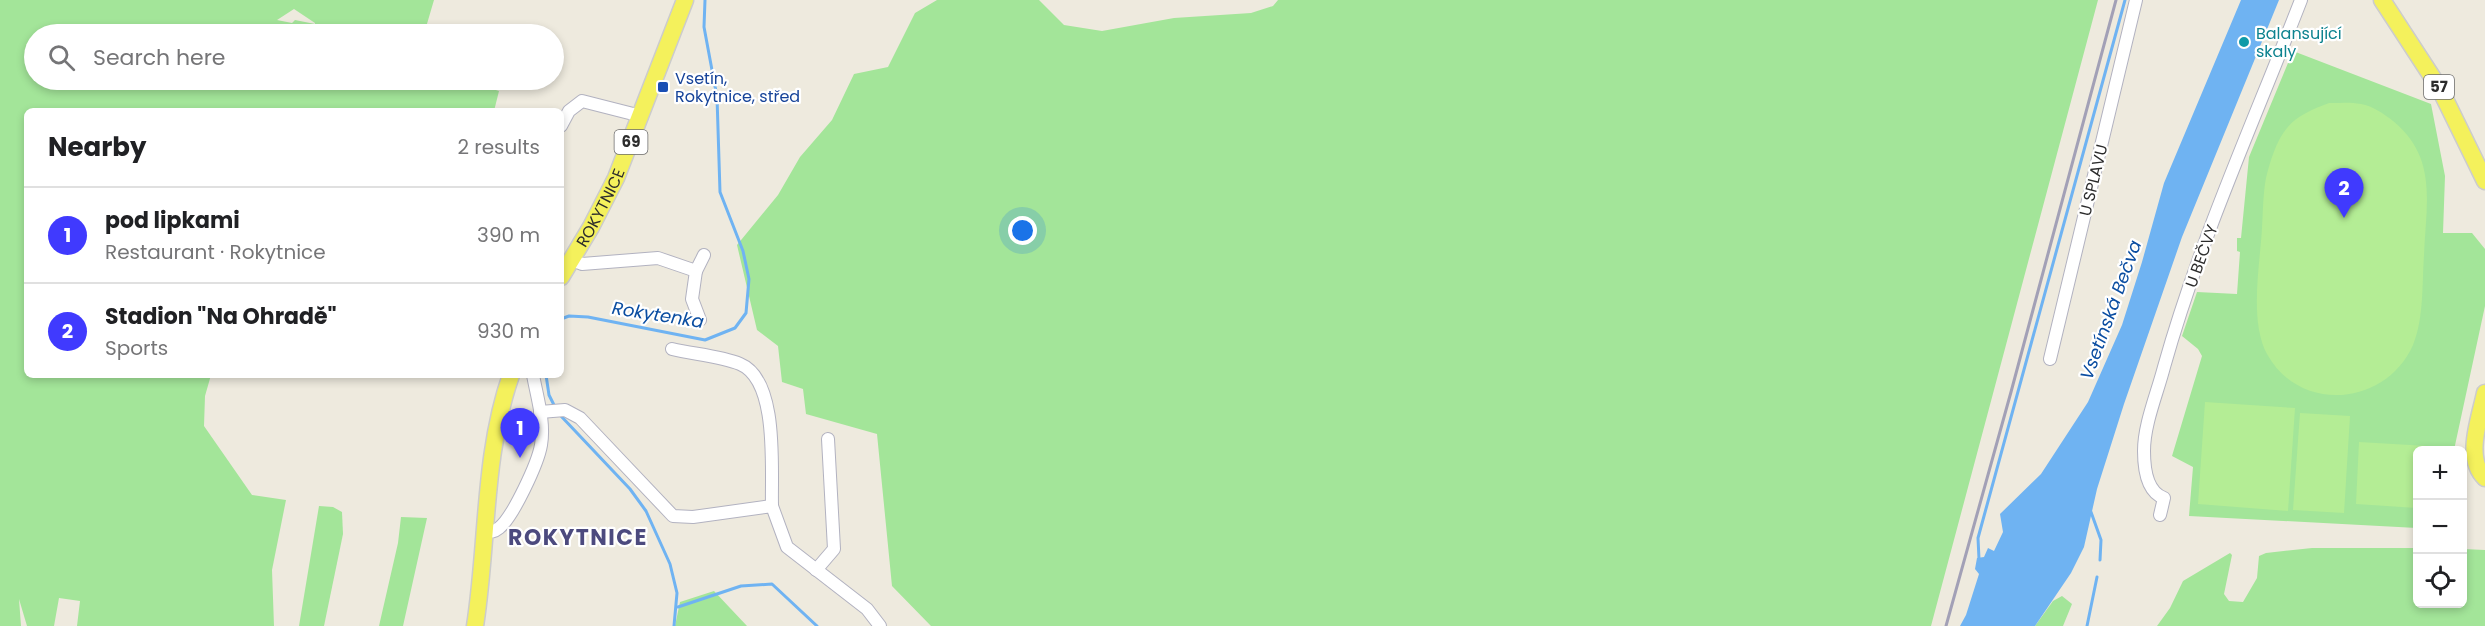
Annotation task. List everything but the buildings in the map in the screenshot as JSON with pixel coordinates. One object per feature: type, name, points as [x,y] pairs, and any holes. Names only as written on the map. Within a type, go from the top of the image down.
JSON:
[{"type":"main road","name":"ROKYTNICE","points":[[564,272],[609,194],[685,0]]},
{"type":"main road","name":"57","points":[[2382,0],[2440,89],[2485,181]]},
{"type":"main road","points":[[475,626],[495,440],[510,378]]},
{"type":"main road","points":[[2485,393],[2475,449],[2476,466],[2485,478]]},
{"type":"street","name":"U SPLAVU","points":[[2050,359],[2136,0]]},
{"type":"street","name":"U BEČVY","points":[[2160,515],[2164,498],[2156,494],[2152,488],[2144,451],[2172,340],[2200,256],[2301,0]]},
{"type":"street","points":[[564,120],[569,111],[582,101],[641,117]]},
{"type":"street","points":[[700,320],[692,299],[696,271],[704,255]]},
{"type":"street","points":[[572,260],[582,264],[658,258],[696,271]]},
{"type":"street","points":[[672,349],[741,364],[757,377],[763,390],[769,422],[772,506],[787,548],[867,609],[880,626]]},
{"type":"street","points":[[486,532],[497,530],[506,521],[532,472],[541,444],[545,411],[534,378]]},
{"type":"street","points":[[545,411],[565,410],[580,418],[673,516],[693,517],[772,506]]},
{"type":"street","points":[[816,570],[834,549],[828,439]]},
{"type":"green space","points":[[0,0],[434,0],[427,24],[315,24],[24,24],[24,90],[499,91],[495,108],[24,108],[24,378],[210,378],[205,396],[204,426],[252,495],[286,500],[272,570],[274,626],[77,626],[80,601],[59,598],[54,626],[27,626],[19,599],[21,626],[0,626]],"holes":[[[294,9],[315,24],[295,20],[292,23],[277,20]]]},
{"type":"green space","points":[[937,0],[1039,0],[1064,25],[1102,31],[1174,18],[1251,13],[1273,6],[1278,0],[2098,0],[1931,626],[931,626],[892,586],[877,434],[806,414],[803,389],[782,382],[778,346],[757,330],[737,245],[778,195],[800,157],[832,120],[854,74],[888,67],[915,13]]},
{"type":"green space","points":[[2293,51],[2431,104],[2445,176],[2443,233],[2472,233],[2485,249],[2485,306],[2455,446],[2413,446],[2413,528],[2189,516],[2193,467],[2172,456],[2202,356],[2198,349],[2182,336],[2197,292],[2237,294],[2240,252],[2237,251],[2237,238],[2241,238],[2249,157]]},
{"type":"green space","points":[[2329,103],[2365,105],[2393,121],[2407,135],[2417,150],[2423,166],[2427,200],[2421,312],[2413,345],[2400,365],[2383,381],[2364,390],[2342,395],[2321,394],[2300,386],[2282,373],[2267,354],[2258,325],[2257,309],[2264,190],[2272,159],[2283,133],[2291,123],[2306,113]]},
{"type":"green space","points":[[2205,402],[2295,408],[2288,511],[2198,504]]},
{"type":"green space","points":[[2300,413],[2350,416],[2344,513],[2293,510]]},
{"type":"green space","points":[[2359,442],[2427,446],[2413,446],[2413,508],[2356,504]]},
{"type":"green space","points":[[319,506],[333,507],[342,512],[343,534],[324,626],[299,626]]},
{"type":"green space","points":[[401,517],[427,518],[403,626],[379,626],[398,543]]},
{"type":"green space","points":[[2312,548],[2413,548],[2413,608],[2467,608],[2467,549],[2485,550],[2485,626],[2157,626],[2170,608],[2183,581],[2230,553],[2232,555],[2224,594],[2229,601],[2243,602],[2257,578],[2259,556],[2266,553]]},
{"type":"green space","points":[[714,591],[747,626],[675,626],[680,602]]},
{"type":"green space","points":[[2062,596],[2072,604],[2063,626],[2035,626],[2053,601]]},
{"type":"water","points":[[2241,0],[2279,0],[2182,237],[2097,489],[2084,547],[2071,573],[2035,626],[1960,626],[1966,615],[1979,574],[1975,569],[1977,558],[1984,557],[1988,548],[1994,551],[2003,532],[2000,514],[2041,474],[2088,402],[2122,325],[2164,183]]},
{"type":"waterway","name":"Rokytenka","points":[[564,318],[588,317],[705,340],[735,328],[746,313],[749,279],[743,251],[720,192],[717,97],[704,27],[705,0]]},
{"type":"waterway","points":[[1979,559],[1978,538],[2125,0]]},
{"type":"waterway","name":"Rokytenka","points":[[546,378],[549,395],[555,407]]},
{"type":"waterway","name":"Rokytenka","points":[[560,415],[630,489],[646,511],[670,564],[677,593],[674,626]]},
{"type":"waterway","points":[[2091,512],[2101,540],[2100,560]]},
{"type":"waterway","points":[[2087,626],[2097,577]]},
{"type":"waterway","points":[[678,607],[741,586],[772,584],[817,626]]},
{"type":"railway","points":[[1946,626],[2116,0]]},
{"type":"place","name":"Balansující skaly","points":[[2244,42]]},
{"type":"place","name":"Vsetín, Rokytnice, střed","points":[[663,87]]},
{"type":"place","name":"Stadion \"Na Ohradě\"","points":[[2344,218]]},
{"type":"place","name":"pod lipkami","points":[[520,458]]},
{"type":"district","name":"ROKYTNICE","points":[[578,537]]},
{"type":"water label","name":"Vsetínská Bečva","points":[[2111,310]]}]
